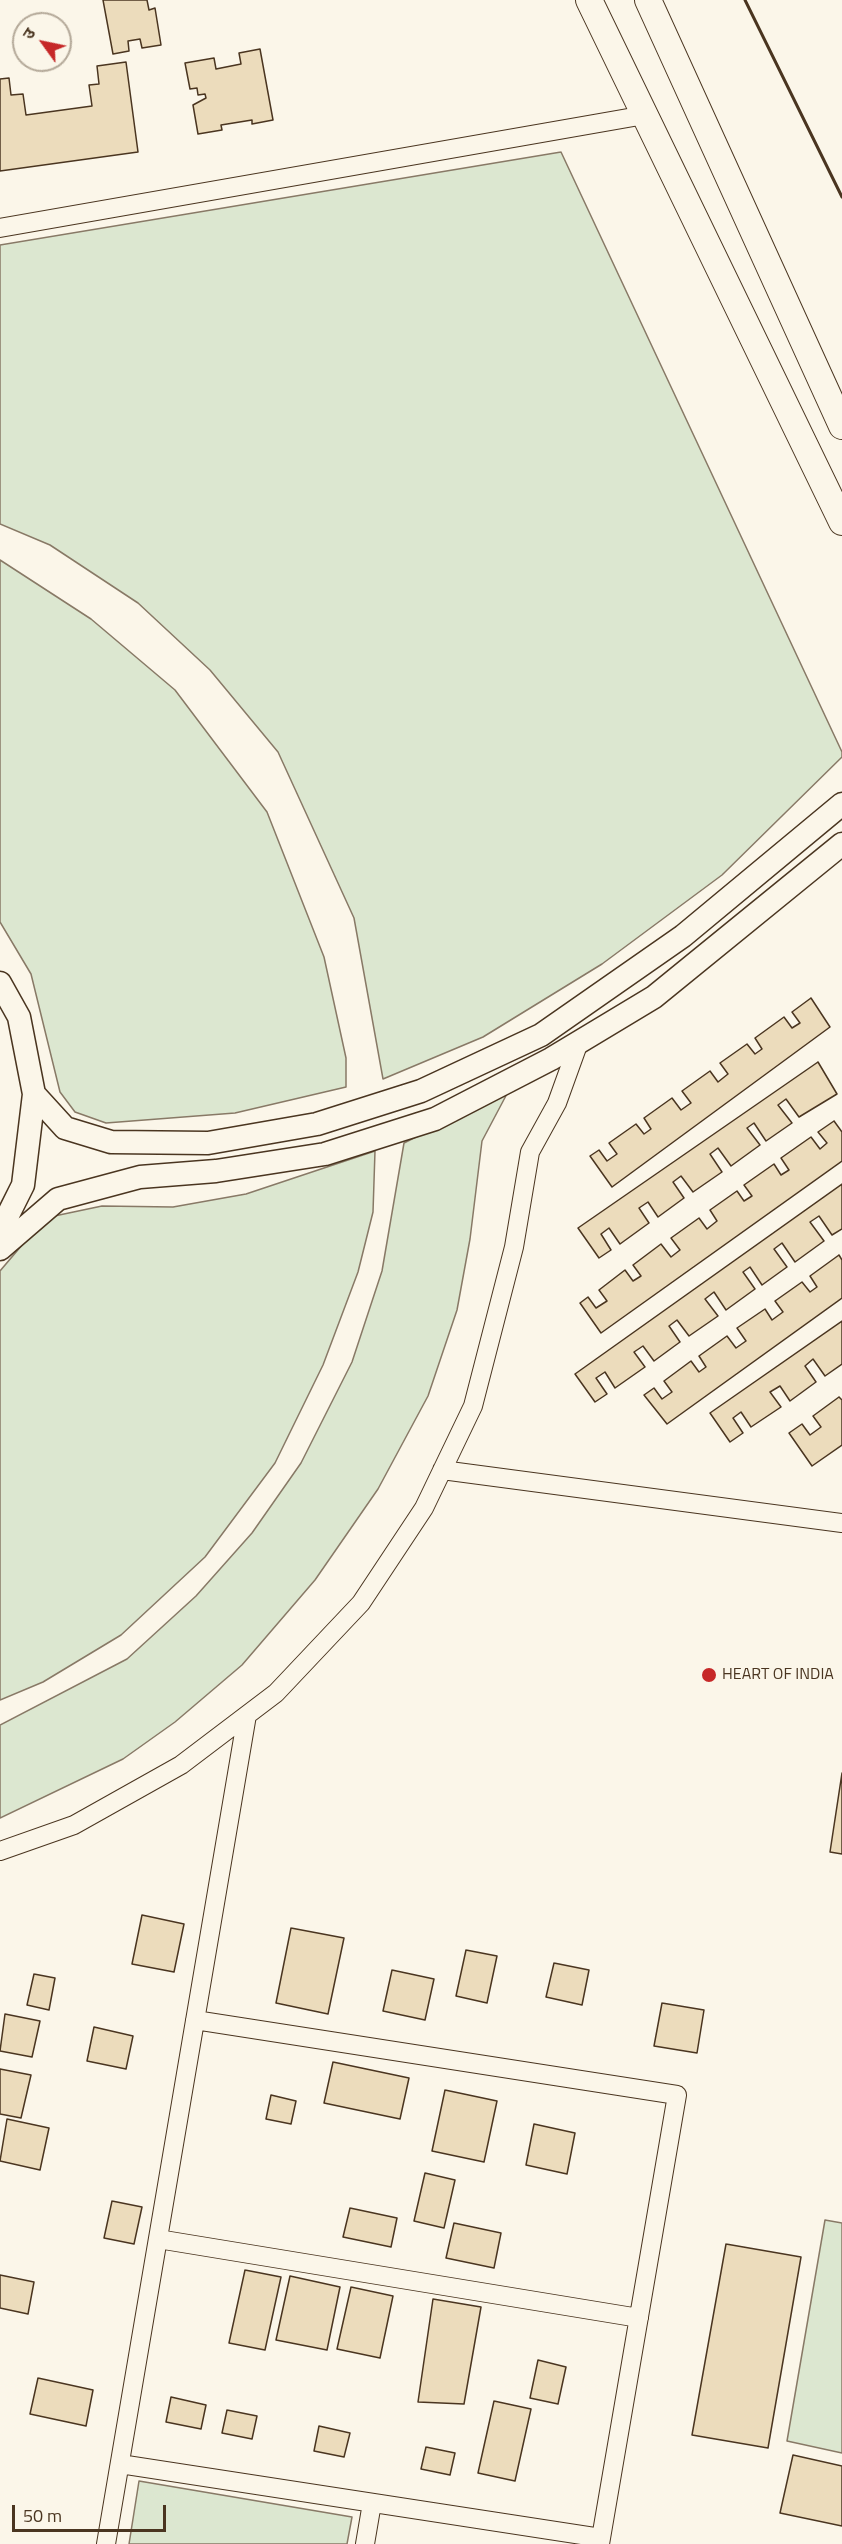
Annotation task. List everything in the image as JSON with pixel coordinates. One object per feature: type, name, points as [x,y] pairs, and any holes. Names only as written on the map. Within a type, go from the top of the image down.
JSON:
[{"type":"main road","points":[[589,0],[842,522]]},
{"type":"main road","points":[[648,0],[842,426]]},
{"type":"street","points":[[0,228],[645,115]]},
{"type":"street","points":[[34,1094],[65,1128],[111,1142],[208,1143],[316,1124],[421,1091],[541,1035],[683,936],[842,804]]},
{"type":"street","points":[[0,1249],[58,1198],[140,1177],[216,1171],[325,1154],[435,1119],[579,1042],[654,997],[842,844]]},
{"type":"street","points":[[0,983],[19,1017],[34,1094],[23,1185],[0,1231]]},
{"type":"street","points":[[0,1851],[74,1825],[182,1765],[276,1693],[361,1603],[424,1508],[473,1406],[514,1247],[530,1152],[557,1103],[579,1042]]},
{"type":"street","points":[[442,1470],[842,1524]]},
{"type":"street","points":[[106,2544],[247,1715]]},
{"type":"street","points":[[120,2464],[601,2541],[677,2095],[195,2020]]},
{"type":"street","points":[[158,2239],[639,2318]]},
{"type":"street","points":[[365,2544],[372,2503]]},
{"type":"green space","points":[[561,152],[842,752],[842,757],[722,875],[602,964],[483,1037],[383,1079],[354,918],[278,752],[210,670],[138,603],[50,545],[0,524],[0,245]]},
{"type":"green space","points":[[0,560],[91,619],[175,690],[267,812],[324,957],[346,1058],[346,1087],[235,1113],[106,1123],[75,1112],[60,1092],[31,974],[0,922]]},
{"type":"green space","points":[[509,1090],[482,1141],[470,1239],[457,1310],[428,1396],[378,1489],[315,1580],[242,1665],[175,1722],[123,1759],[0,1818],[0,1725],[127,1659],[196,1596],[252,1533],[301,1463],[352,1362],[382,1271],[404,1143]]},
{"type":"green space","points":[[375,1151],[373,1212],[358,1272],[323,1365],[275,1463],[205,1557],[121,1635],[43,1682],[0,1700],[0,1271],[45,1218],[102,1206],[173,1207],[246,1194]]},
{"type":"green space","points":[[825,2220],[842,2223],[842,2453],[787,2441]]},
{"type":"green space","points":[[139,2481],[352,2517],[347,2544],[129,2544]]},
{"type":"building","points":[[103,0],[147,0],[149,10],[155,8],[161,45],[142,48],[140,39],[128,41],[129,51],[113,54]]},
{"type":"building","points":[[260,49],[273,120],[252,124],[252,120],[221,125],[222,130],[198,134],[193,105],[206,98],[205,94],[198,95],[197,88],[190,89],[185,63],[214,58],[216,69],[241,64],[239,53]]},
{"type":"building","points":[[126,62],[138,152],[0,171],[0,79],[9,78],[11,95],[23,94],[26,115],[92,106],[89,85],[99,84],[97,66]]},
{"type":"building","points":[[811,998],[830,1027],[612,1187],[590,1156],[599,1150],[607,1161],[617,1154],[609,1143],[636,1124],[644,1134],[651,1129],[644,1118],[672,1098],[681,1110],[691,1103],[682,1091],[710,1071],[718,1082],[728,1074],[720,1063],[747,1044],[755,1054],[762,1049],[755,1038],[784,1017],[792,1028],[800,1023],[792,1012]]},
{"type":"building","points":[[818,1062],[837,1094],[799,1117],[786,1099],[778,1105],[792,1123],[766,1141],[754,1123],[747,1128],[760,1145],[731,1166],[718,1148],[710,1154],[722,1172],[693,1192],[681,1176],[673,1182],[684,1198],[658,1217],[648,1202],[639,1208],[649,1223],[620,1244],[609,1228],[601,1234],[611,1250],[599,1258],[578,1228]]},
{"type":"building","points":[[834,1121],[842,1132],[842,1161],[601,1333],[580,1303],[588,1297],[596,1308],[607,1301],[599,1290],[625,1270],[633,1281],[641,1276],[633,1265],[661,1244],[671,1257],[680,1250],[671,1238],[699,1218],[707,1229],[717,1221],[710,1210],[737,1191],[744,1201],[752,1196],[744,1185],[774,1164],[781,1175],[789,1170],[781,1158],[811,1137],[820,1149],[827,1143],[818,1132]]},
{"type":"building","points":[[842,1184],[842,1229],[832,1235],[819,1216],[810,1222],[824,1241],[795,1262],[782,1243],[774,1249],[787,1267],[762,1285],[750,1267],[743,1272],[755,1289],[726,1310],[714,1292],[705,1299],[718,1316],[689,1336],[677,1320],[669,1326],[680,1342],[654,1361],[643,1346],[634,1352],[645,1367],[615,1388],[605,1372],[596,1378],[607,1394],[595,1402],[575,1374]]},
{"type":"building","points":[[839,1255],[842,1260],[842,1298],[667,1424],[644,1395],[654,1388],[662,1399],[672,1392],[664,1381],[691,1361],[699,1372],[706,1367],[699,1356],[727,1336],[736,1348],[746,1341],[737,1328],[765,1309],[772,1320],[783,1312],[775,1301],[802,1282],[810,1292],[817,1287],[810,1276]]},
{"type":"building","points":[[842,1321],[842,1364],[825,1376],[813,1359],[805,1366],[816,1382],[790,1401],[780,1386],[770,1392],[781,1407],[751,1427],[741,1412],[733,1418],[743,1433],[730,1442],[710,1413]]},
{"type":"building","points":[[839,1397],[842,1400],[842,1445],[812,1466],[789,1433],[802,1424],[810,1435],[821,1427],[813,1416]]},
{"type":"building","points":[[842,1773],[842,1854],[830,1852]]},
{"type":"building","points":[[142,1915],[184,1924],[174,1972],[132,1964]]},
{"type":"building","points":[[291,1928],[344,1938],[328,2014],[276,2003]]},
{"type":"building","points":[[466,1950],[497,1956],[487,2003],[456,1996]]},
{"type":"building","points":[[554,1963],[589,1970],[582,2005],[546,1997]]},
{"type":"building","points":[[392,1970],[434,1979],[425,2020],[383,2011]]},
{"type":"building","points":[[34,1974],[55,1978],[49,2010],[27,2005]]},
{"type":"building","points":[[662,2003],[704,2010],[697,2053],[654,2046]]},
{"type":"building","points":[[5,2014],[40,2021],[32,2057],[0,2051]]},
{"type":"building","points":[[94,2027],[133,2036],[126,2069],[87,2061]]},
{"type":"building","points":[[333,2062],[409,2078],[400,2119],[324,2103]]},
{"type":"building","points":[[0,2069],[31,2075],[21,2118],[0,2114]]},
{"type":"building","points":[[445,2090],[497,2101],[484,2162],[432,2151]]},
{"type":"building","points":[[271,2095],[296,2101],[291,2124],[266,2119]]},
{"type":"building","points":[[7,2119],[49,2128],[40,2170],[0,2161]]},
{"type":"building","points":[[534,2124],[575,2133],[567,2174],[526,2165]]},
{"type":"building","points":[[425,2173],[455,2180],[444,2228],[414,2221]]},
{"type":"building","points":[[112,2201],[142,2207],[134,2244],[104,2238]]},
{"type":"building","points":[[350,2208],[397,2218],[391,2247],[343,2237]]},
{"type":"building","points":[[454,2223],[501,2233],[494,2268],[446,2258]]},
{"type":"building","points":[[726,2244],[801,2257],[768,2448],[692,2435]]},
{"type":"building","points":[[245,2270],[281,2277],[265,2350],[229,2343]]},
{"type":"building","points":[[0,2275],[34,2282],[28,2314],[0,2308]]},
{"type":"building","points":[[290,2276],[340,2287],[327,2350],[276,2340]]},
{"type":"building","points":[[351,2287],[393,2296],[380,2358],[337,2349]]},
{"type":"building","points":[[433,2299],[481,2307],[464,2404],[418,2402]]},
{"type":"building","points":[[538,2360],[566,2367],[558,2404],[530,2398]]},
{"type":"building","points":[[38,2378],[93,2390],[86,2426],[30,2414]]},
{"type":"building","points":[[171,2397],[206,2405],[201,2429],[166,2422]]},
{"type":"building","points":[[494,2401],[531,2409],[515,2481],[478,2473]]},
{"type":"building","points":[[227,2410],[257,2416],[252,2439],[222,2433]]},
{"type":"building","points":[[319,2426],[350,2433],[344,2457],[314,2451]]},
{"type":"building","points":[[426,2447],[455,2453],[450,2475],[421,2469]]},
{"type":"building","points":[[793,2455],[842,2466],[842,2526],[780,2513]]},
{"type":"wall","points":[[745,0],[842,197]]},
{"type":"place","name":"HEART OF INDIA","points":[[709,1675]]}]
